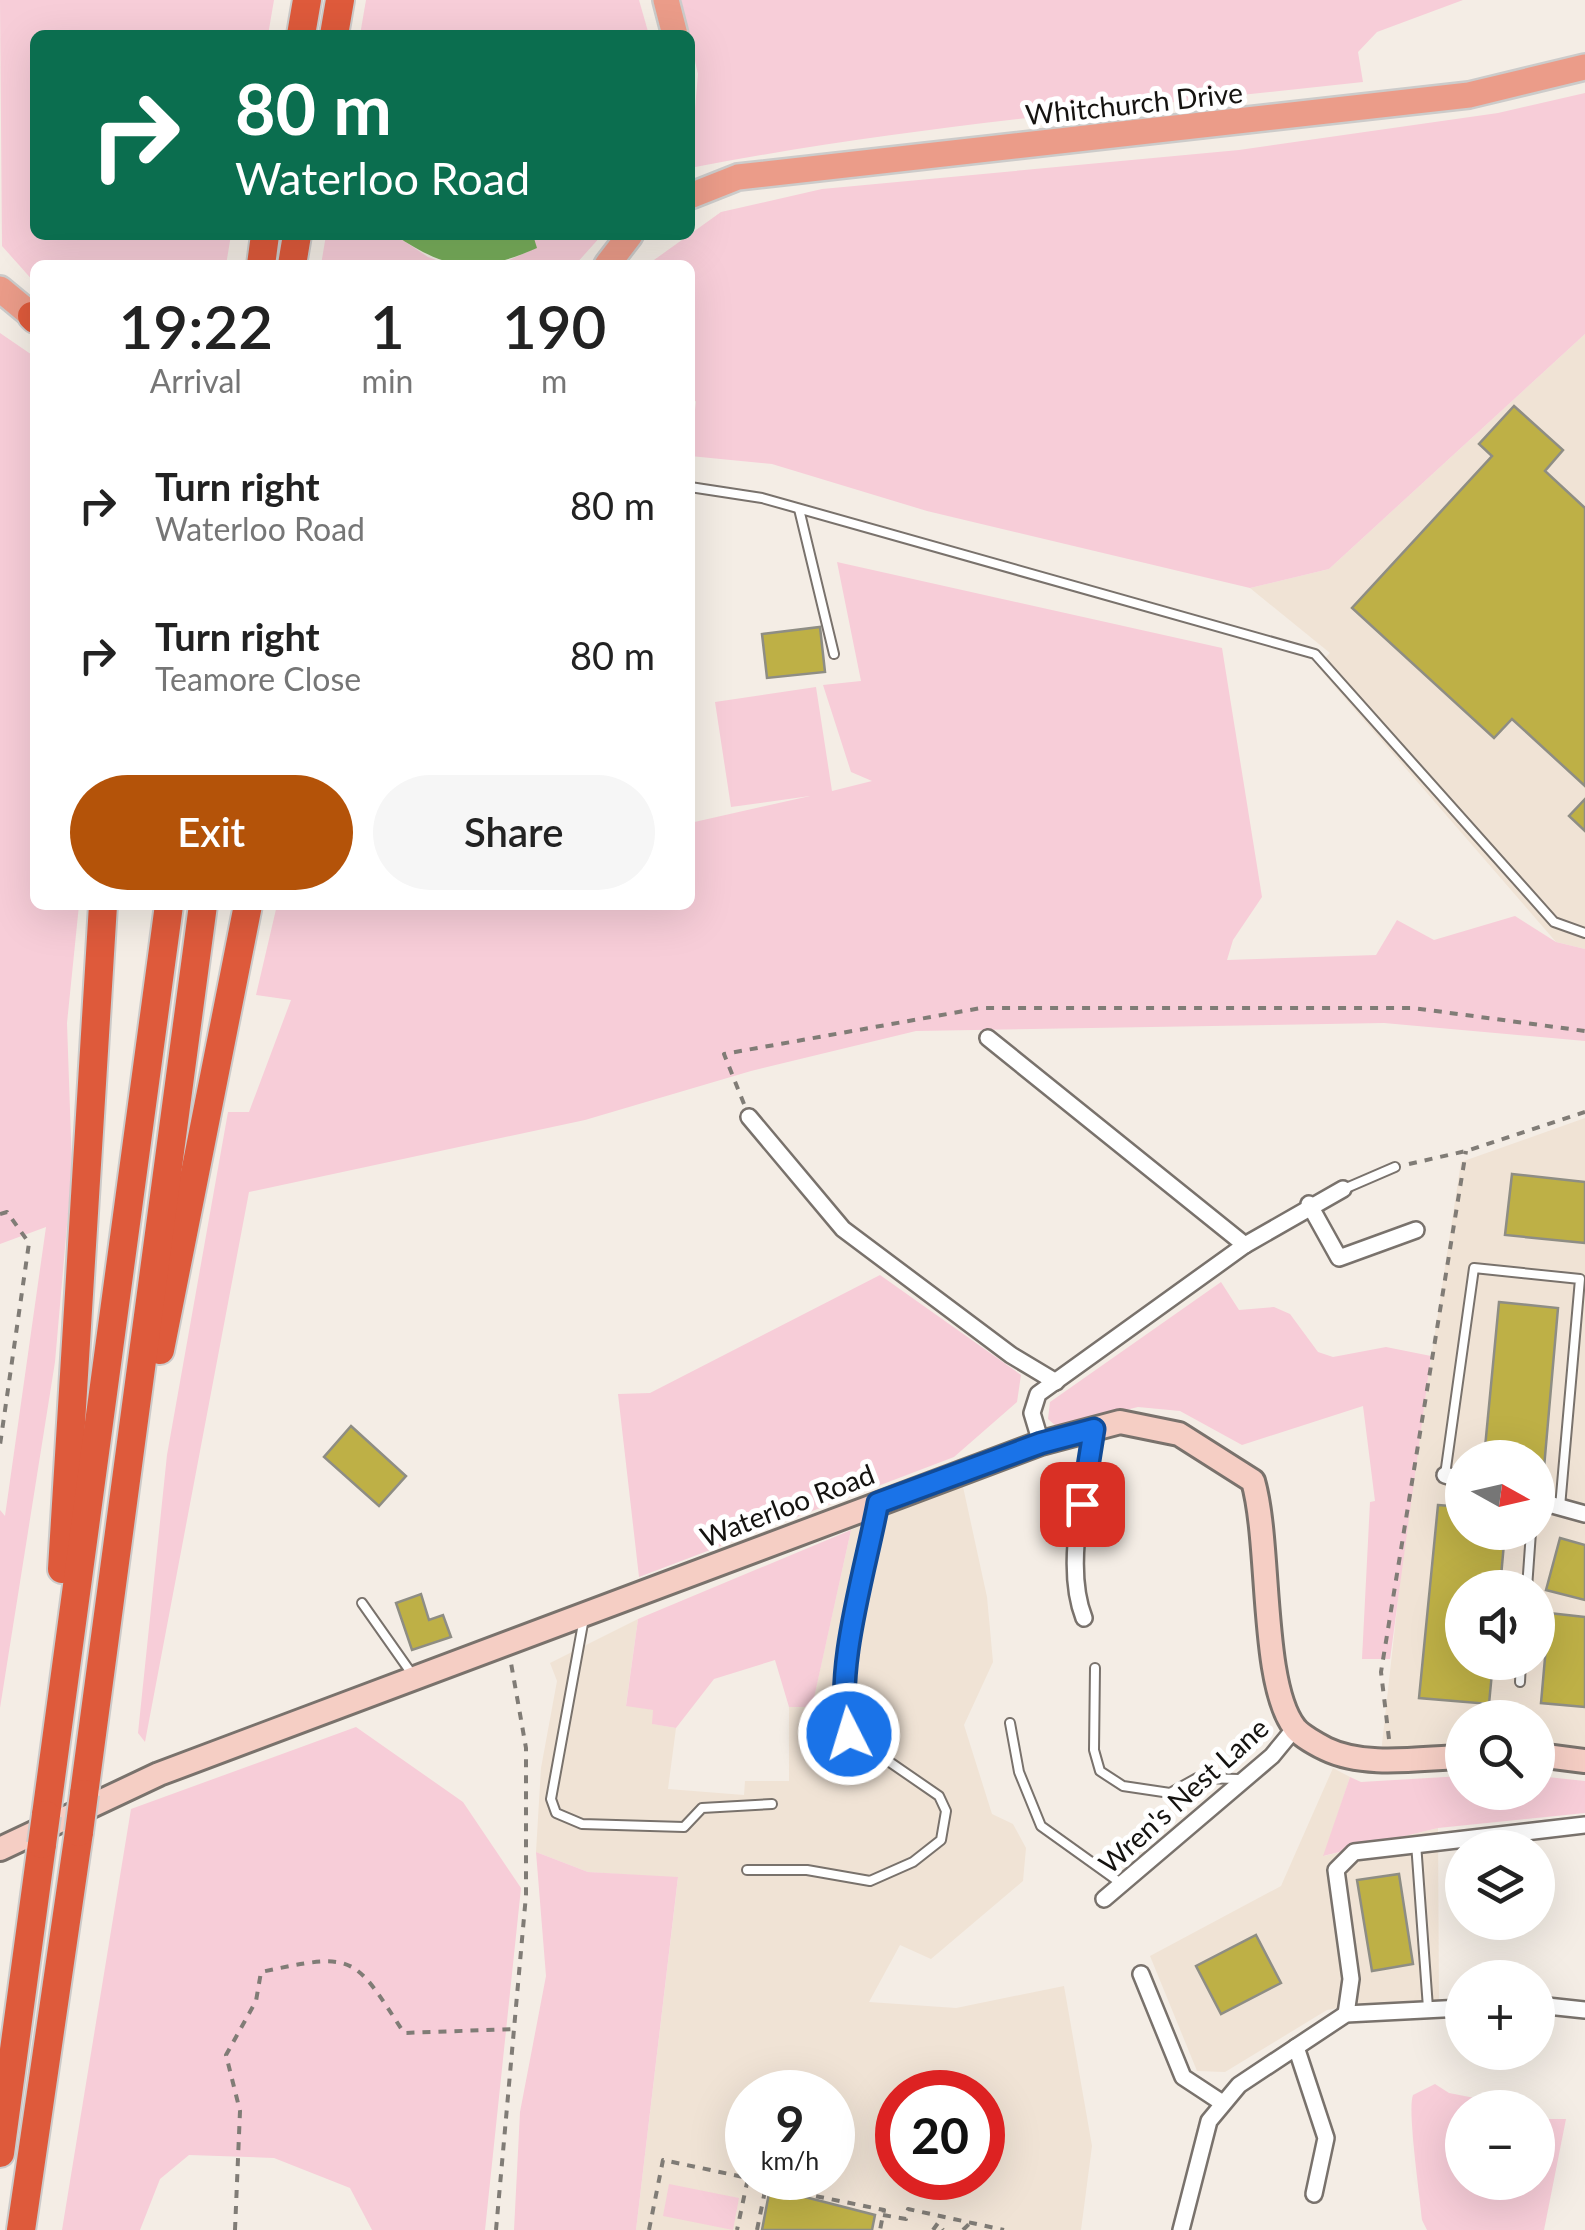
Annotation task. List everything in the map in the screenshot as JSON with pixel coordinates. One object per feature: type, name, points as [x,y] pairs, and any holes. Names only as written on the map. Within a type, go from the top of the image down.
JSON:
[{"type":"highway","points":[[302,30],[307,0]]},
{"type":"highway","points":[[335,30],[340,0]]},
{"type":"highway","points":[[47,1805],[103,910]]},
{"type":"highway","points":[[0,2153],[168,910]]},
{"type":"highway","points":[[21,2230],[79,1832],[202,910]]},
{"type":"highway","points":[[110,1602],[247,910]]},
{"type":"main road","points":[[666,0],[674,30]]},
{"type":"main road","name":"Whitchurch Drive","points":[[695,194],[738,176],[1433,99],[1585,66]]},
{"type":"main road","points":[[610,260],[626,240]]},
{"type":"main road","points":[[0,289],[30,315]]},
{"type":"street","points":[[988,1038],[1245,1245]]},
{"type":"street","points":[[749,1117],[844,1229],[1011,1355],[1056,1382]]},
{"type":"street","points":[[1041,1443],[1032,1404],[1056,1382],[1245,1245],[1309,1204],[1344,1189]]},
{"type":"street","points":[[1309,1204],[1339,1258],[1416,1230]]},
{"type":"street","name":"Waterloo Road","points":[[0,1849],[159,1774],[1041,1443],[1120,1422],[1179,1434],[1253,1482],[1261,1510],[1274,1675],[1295,1728]]},
{"type":"street","points":[[1084,1618],[1074,1594],[1076,1542],[1094,1429]]},
{"type":"street","points":[[1555,1506],[1585,1514]]},
{"type":"street","points":[[1295,1728],[1328,1750],[1392,1758],[1445,1756]]},
{"type":"street","name":"Wren's Nest Lane","points":[[1104,1899],[1244,1780],[1295,1728]]},
{"type":"street","points":[[1555,1757],[1585,1760]]},
{"type":"street","points":[[1346,2014],[1351,1979],[1336,1870],[1354,1852],[1585,1824]]},
{"type":"street","points":[[1142,1974],[1184,2077],[1221,2102]]},
{"type":"street","points":[[1555,2007],[1585,2010]]},
{"type":"street","points":[[1181,2230],[1203,2136],[1221,2102],[1346,2014],[1445,2009]]},
{"type":"street","points":[[1296,2047],[1326,2138],[1314,2194]]},
{"type":"lane","points":[[695,488],[799,509],[1315,654],[1554,922],[1585,933]]},
{"type":"lane","points":[[799,509],[834,654]]},
{"type":"lane","points":[[1344,1189],[1395,1167]]},
{"type":"lane","points":[[1450,1440],[1474,1268],[1582,1280],[1560,1507]]},
{"type":"lane","points":[[747,1870],[807,1870],[870,1881],[913,1862],[941,1840],[946,1810],[939,1796],[849,1734],[843,1712],[878,1503]]},
{"type":"lane","points":[[362,1603],[415,1678]]},
{"type":"lane","points":[[585,1613],[551,1799],[556,1813],[582,1824],[684,1827],[702,1808],[772,1804]]},
{"type":"lane","points":[[1095,1668],[1094,1750],[1100,1771],[1123,1786],[1170,1793],[1197,1778],[1244,1780]]},
{"type":"lane","points":[[1010,1723],[1019,1772],[1041,1826],[1122,1884]]},
{"type":"lane","points":[[1416,1843],[1428,2010]]},
{"type":"path","points":[[749,1117],[724,1054],[982,1008],[1412,1008],[1585,1031]]},
{"type":"path","points":[[1395,1167],[1466,1151],[1585,1112]]},
{"type":"path","points":[[1392,1758],[1381,1672],[1466,1151]]},
{"type":"path","points":[[0,1214],[8,1212],[30,1242],[0,1445]]},
{"type":"path","points":[[496,2230],[526,1895],[526,1748],[518,1688],[506,1643]]},
{"type":"path","points":[[235,2230],[240,2111],[226,2055],[256,2001],[261,1972],[325,1958],[364,1971],[404,2033],[514,2030]]},
{"type":"path","points":[[649,2230],[663,2160],[725,2173]]},
{"type":"path","points":[[737,2230],[743,2200]]},
{"type":"path","points":[[757,2230],[763,2200]]},
{"type":"path","points":[[835,2200],[884,2210],[880,2230]]},
{"type":"path","points":[[883,2215],[906,2220],[908,2209],[1004,2230]]},
{"type":"path","points":[[963,2230],[970,2222]]},
{"type":"path","points":[[933,2230],[938,2223],[943,2230]]},
{"type":"shaded area","points":[[0,0],[274,0],[269,30],[30,30],[30,240],[230,240],[227,260],[30,260],[30,277],[2,246]]},
{"type":"shaded area","points":[[366,0],[639,0],[648,30],[361,30]]},
{"type":"shaded area","points":[[681,0],[1463,0],[1377,32],[1358,52],[1363,82],[941,128],[695,167],[698,74],[695,30],[688,30]]},
{"type":"shaded area","points":[[1585,93],[1585,334],[1329,569],[1250,588],[927,511],[772,464],[695,456],[695,260],[654,260],[682,240],[695,240],[695,231],[721,212],[822,189],[1239,150],[1498,113]]},
{"type":"shaded area","points":[[325,240],[402,240],[436,260],[322,260]]},
{"type":"shaded area","points":[[403,240],[535,240],[537,248],[503,260],[442,260]]},
{"type":"shaded area","points":[[534,240],[598,240],[580,260],[509,260],[536,248]]},
{"type":"shaded area","points":[[0,333],[30,354],[30,910],[78,910],[67,1023],[72,1168],[55,1362],[0,1708],[0,1510],[5,1516],[46,1227],[0,1244]]},
{"type":"shaded area","points":[[1585,334],[1585,949],[1556,942],[1317,666],[1330,653],[1250,588],[1329,569]]},
{"type":"shaded area","points":[[837,562],[1222,648],[1262,897],[1233,940],[1227,960],[1376,955],[1397,920],[1434,940],[1515,916],[1556,942],[1585,949],[1585,1041],[1384,1023],[916,1031],[751,1071],[585,1120],[249,1192],[145,1742],[138,1733],[167,1455],[228,1112],[249,1112],[291,1000],[256,995],[276,910],[695,910],[695,822],[810,796],[731,807],[715,702],[816,687],[832,791],[872,781],[851,772],[823,685],[861,681]]},
{"type":"shaded area","points":[[1585,1118],[1585,1753],[1555,1750],[1555,1700],[1445,1700],[1445,1750],[1381,1753],[1408,1510],[1461,1162]]},
{"type":"shaded area","points":[[880,1275],[1021,1375],[1017,1402],[954,1457],[639,1577],[618,1394],[650,1393]]},
{"type":"shaded area","points":[[1221,1282],[1239,1310],[1274,1307],[1290,1314],[1318,1352],[1333,1357],[1386,1347],[1431,1356],[1390,1659],[1362,1659],[1370,1502],[1375,1501],[1363,1406],[1242,1445],[1180,1411],[1138,1407],[1057,1427],[1048,1419],[1050,1402]]},
{"type":"shaded area","points":[[962,1482],[987,1597],[993,1662],[964,1725],[992,1814],[1013,1824],[1026,1848],[1023,1881],[931,1959],[900,1945],[869,2002],[956,2008],[1064,1986],[1092,2146],[1081,2230],[636,2230],[678,1878],[588,1872],[536,1852],[541,1768],[557,1681],[550,1663],[638,1619],[626,1705],[654,1710],[653,1724],[676,1728],[668,1789],[744,1795],[745,1781],[789,1781],[789,1707],[812,1706],[851,1530]]},
{"type":"shaded area","points":[[851,1530],[812,1707],[789,1707],[775,1660],[714,1679],[676,1728],[652,1724],[653,1710],[626,1706],[638,1619]]},
{"type":"shaded area","points":[[356,1727],[463,1802],[521,1888],[485,2230],[372,2230],[350,2188],[274,2158],[189,2155],[160,2179],[140,2230],[62,2230],[131,1809]]},
{"type":"shaded area","points":[[1333,1768],[1350,1777],[1324,1856],[1438,1828],[1439,2003],[1362,2004],[1327,2010],[1225,2072],[1197,2071],[1150,1956],[1281,1886]]},
{"type":"shaded area","points":[[1350,1777],[1361,1782],[1445,1777],[1445,1810],[1555,1810],[1555,1778],[1585,1781],[1585,1813],[1438,1828],[1323,1856]]},
{"type":"shaded area","points":[[536,1852],[588,1872],[678,1877],[636,2230],[514,2230],[520,2112],[546,1976]]},
{"type":"shaded area","points":[[1435,2084],[1445,2090],[1445,2200],[1550,2200],[1544,2230],[1427,2230],[1422,2220],[1413,2134],[1413,2095]]},
{"type":"shaded area","points":[[1555,2119],[1566,2119],[1555,2174]]},
{"type":"shaded area","points":[[669,2184],[725,2195],[725,2200],[739,2200],[733,2230],[663,2216]]},
{"type":"building","points":[[1514,406],[1563,450],[1545,471],[1585,508],[1585,786],[1512,719],[1494,738],[1352,608],[1492,456],[1479,444]]},
{"type":"building","points":[[820,627],[825,672],[767,678],[762,634]]},
{"type":"building","points":[[1585,799],[1585,831],[1569,816]]},
{"type":"building","points":[[1512,1174],[1585,1182],[1585,1243],[1505,1235]]},
{"type":"building","points":[[1499,1302],[1558,1308],[1546,1440],[1486,1440]]},
{"type":"building","points":[[351,1426],[406,1476],[379,1506],[324,1457]]},
{"type":"building","points":[[1438,1505],[1445,1506],[1445,1550],[1503,1550],[1502,1570],[1445,1570],[1445,1680],[1491,1680],[1489,1700],[1419,1698]]},
{"type":"building","points":[[1560,1538],[1585,1545],[1585,1600],[1555,1592],[1555,1570],[1551,1570]]},
{"type":"building","points":[[421,1594],[429,1620],[443,1615],[451,1637],[412,1650],[396,1603]]},
{"type":"building","points":[[1555,1614],[1585,1617],[1585,1707],[1541,1700],[1543,1680],[1555,1680]]},
{"type":"building","points":[[1399,1874],[1413,1964],[1372,1971],[1357,1880]]},
{"type":"building","points":[[1256,1935],[1281,1983],[1221,2014],[1196,1966]]},
{"type":"building","points":[[768,2200],[817,2200],[875,2215],[872,2230],[762,2230]]},
{"type":"route","points":[[849,1734],[843,1712],[846,1679],[878,1503],[1041,1443],[1094,1429],[1082,1504]]}]
